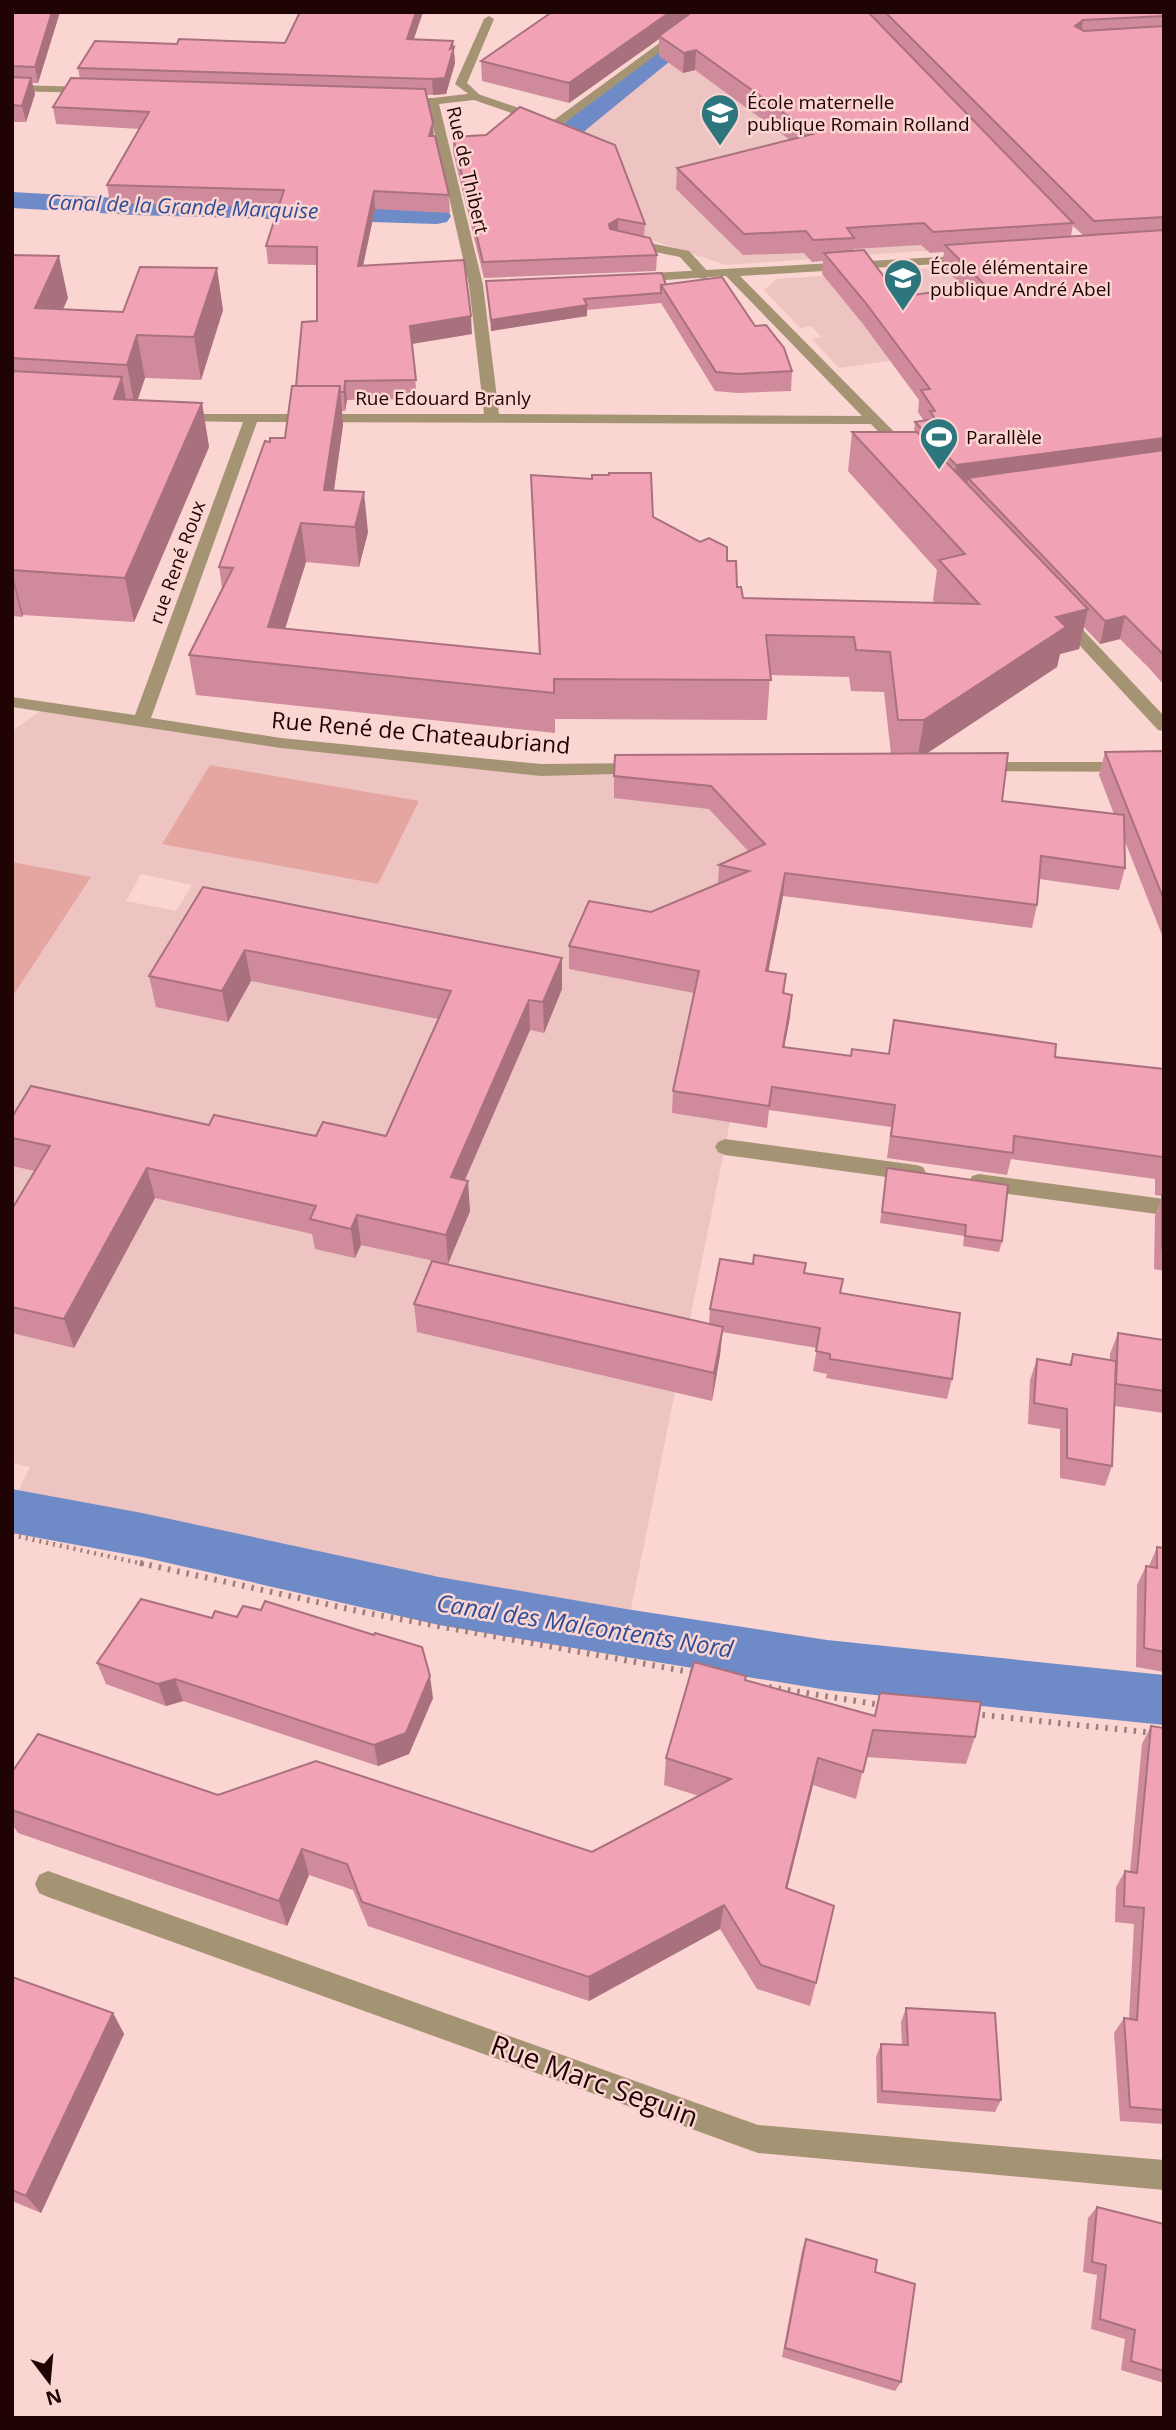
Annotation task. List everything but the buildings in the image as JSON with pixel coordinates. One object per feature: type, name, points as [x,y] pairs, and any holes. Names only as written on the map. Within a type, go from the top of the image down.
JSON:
[{"type":"street","points":[[489,19],[461,84],[475,96],[555,124],[709,12]]},
{"type":"street","points":[[12,88],[107,91]]},
{"type":"street","points":[[433,101],[475,96]]},
{"type":"street","name":"Rue de Thibert","points":[[392,100],[433,101],[482,285],[492,418]]},
{"type":"street","points":[[617,241],[684,254],[704,275]]},
{"type":"street","points":[[623,279],[981,257]]},
{"type":"street","points":[[731,274],[915,462]]},
{"type":"street","name":"Rue Edouard Branly","points":[[163,417],[874,420]]},
{"type":"street","name":"rue René Roux","points":[[141,722],[252,417]]},
{"type":"street","points":[[1051,606],[1164,726]]},
{"type":"street","name":"Rue René de Chateaubriand","points":[[12,702],[281,743],[541,770],[656,769]]},
{"type":"street","points":[[958,768],[1164,767]]},
{"type":"street","points":[[725,1147],[931,1175]]},
{"type":"street","points":[[958,1179],[1164,1208]]},
{"type":"street","name":"Rue Marc Seguin","points":[[48,1884],[758,2139],[1164,2175]]},
{"type":"path","points":[[12,1535],[367,1613],[704,1675]]},
{"type":"path","points":[[757,1685],[852,1702],[892,1706]]},
{"type":"path","points":[[960,1713],[1164,1734]]},
{"type":"shaded area","name":"École maternelle publique Romain Rolland","points":[[694,34],[963,248],[726,265],[639,236],[569,140]]},
{"type":"shaded area","name":"École élémentaire publique André Abel","points":[[951,267],[1045,339],[839,368],[812,339],[821,337],[811,326],[800,328],[764,290],[777,279]]},
{"type":"shaded area","points":[[46,707],[281,743],[540,770],[808,768],[737,1088],[626,1633],[439,1601],[142,1535],[12,1511],[12,1491],[18,1492],[30,1467],[12,1463],[12,731]],"holes":[[[141,874],[192,885],[176,911],[126,901]]]},
{"type":"shaded area","points":[[210,765],[419,801],[378,884],[162,844]]},
{"type":"shaded area","points":[[12,862],[91,877],[12,997]]},
{"type":"waterway","name":"Canal de la Grande Marquise","points":[[527,171],[547,156],[578,124],[718,12]]},
{"type":"waterway","name":"Canal de la Grande Marquise","points":[[12,200],[134,207],[437,216]]},
{"type":"waterway","name":"Canal des Malcontents Nord","points":[[12,1511],[142,1535],[439,1601],[626,1633],[827,1665],[1164,1700]]},
{"type":"place","name":"École maternelle publique Romain Rolland","points":[[720,147]]},
{"type":"place","name":"École élémentaire publique André Abel","points":[[903,312]]},
{"type":"place","name":"Parallèle","points":[[939,471]]}]
